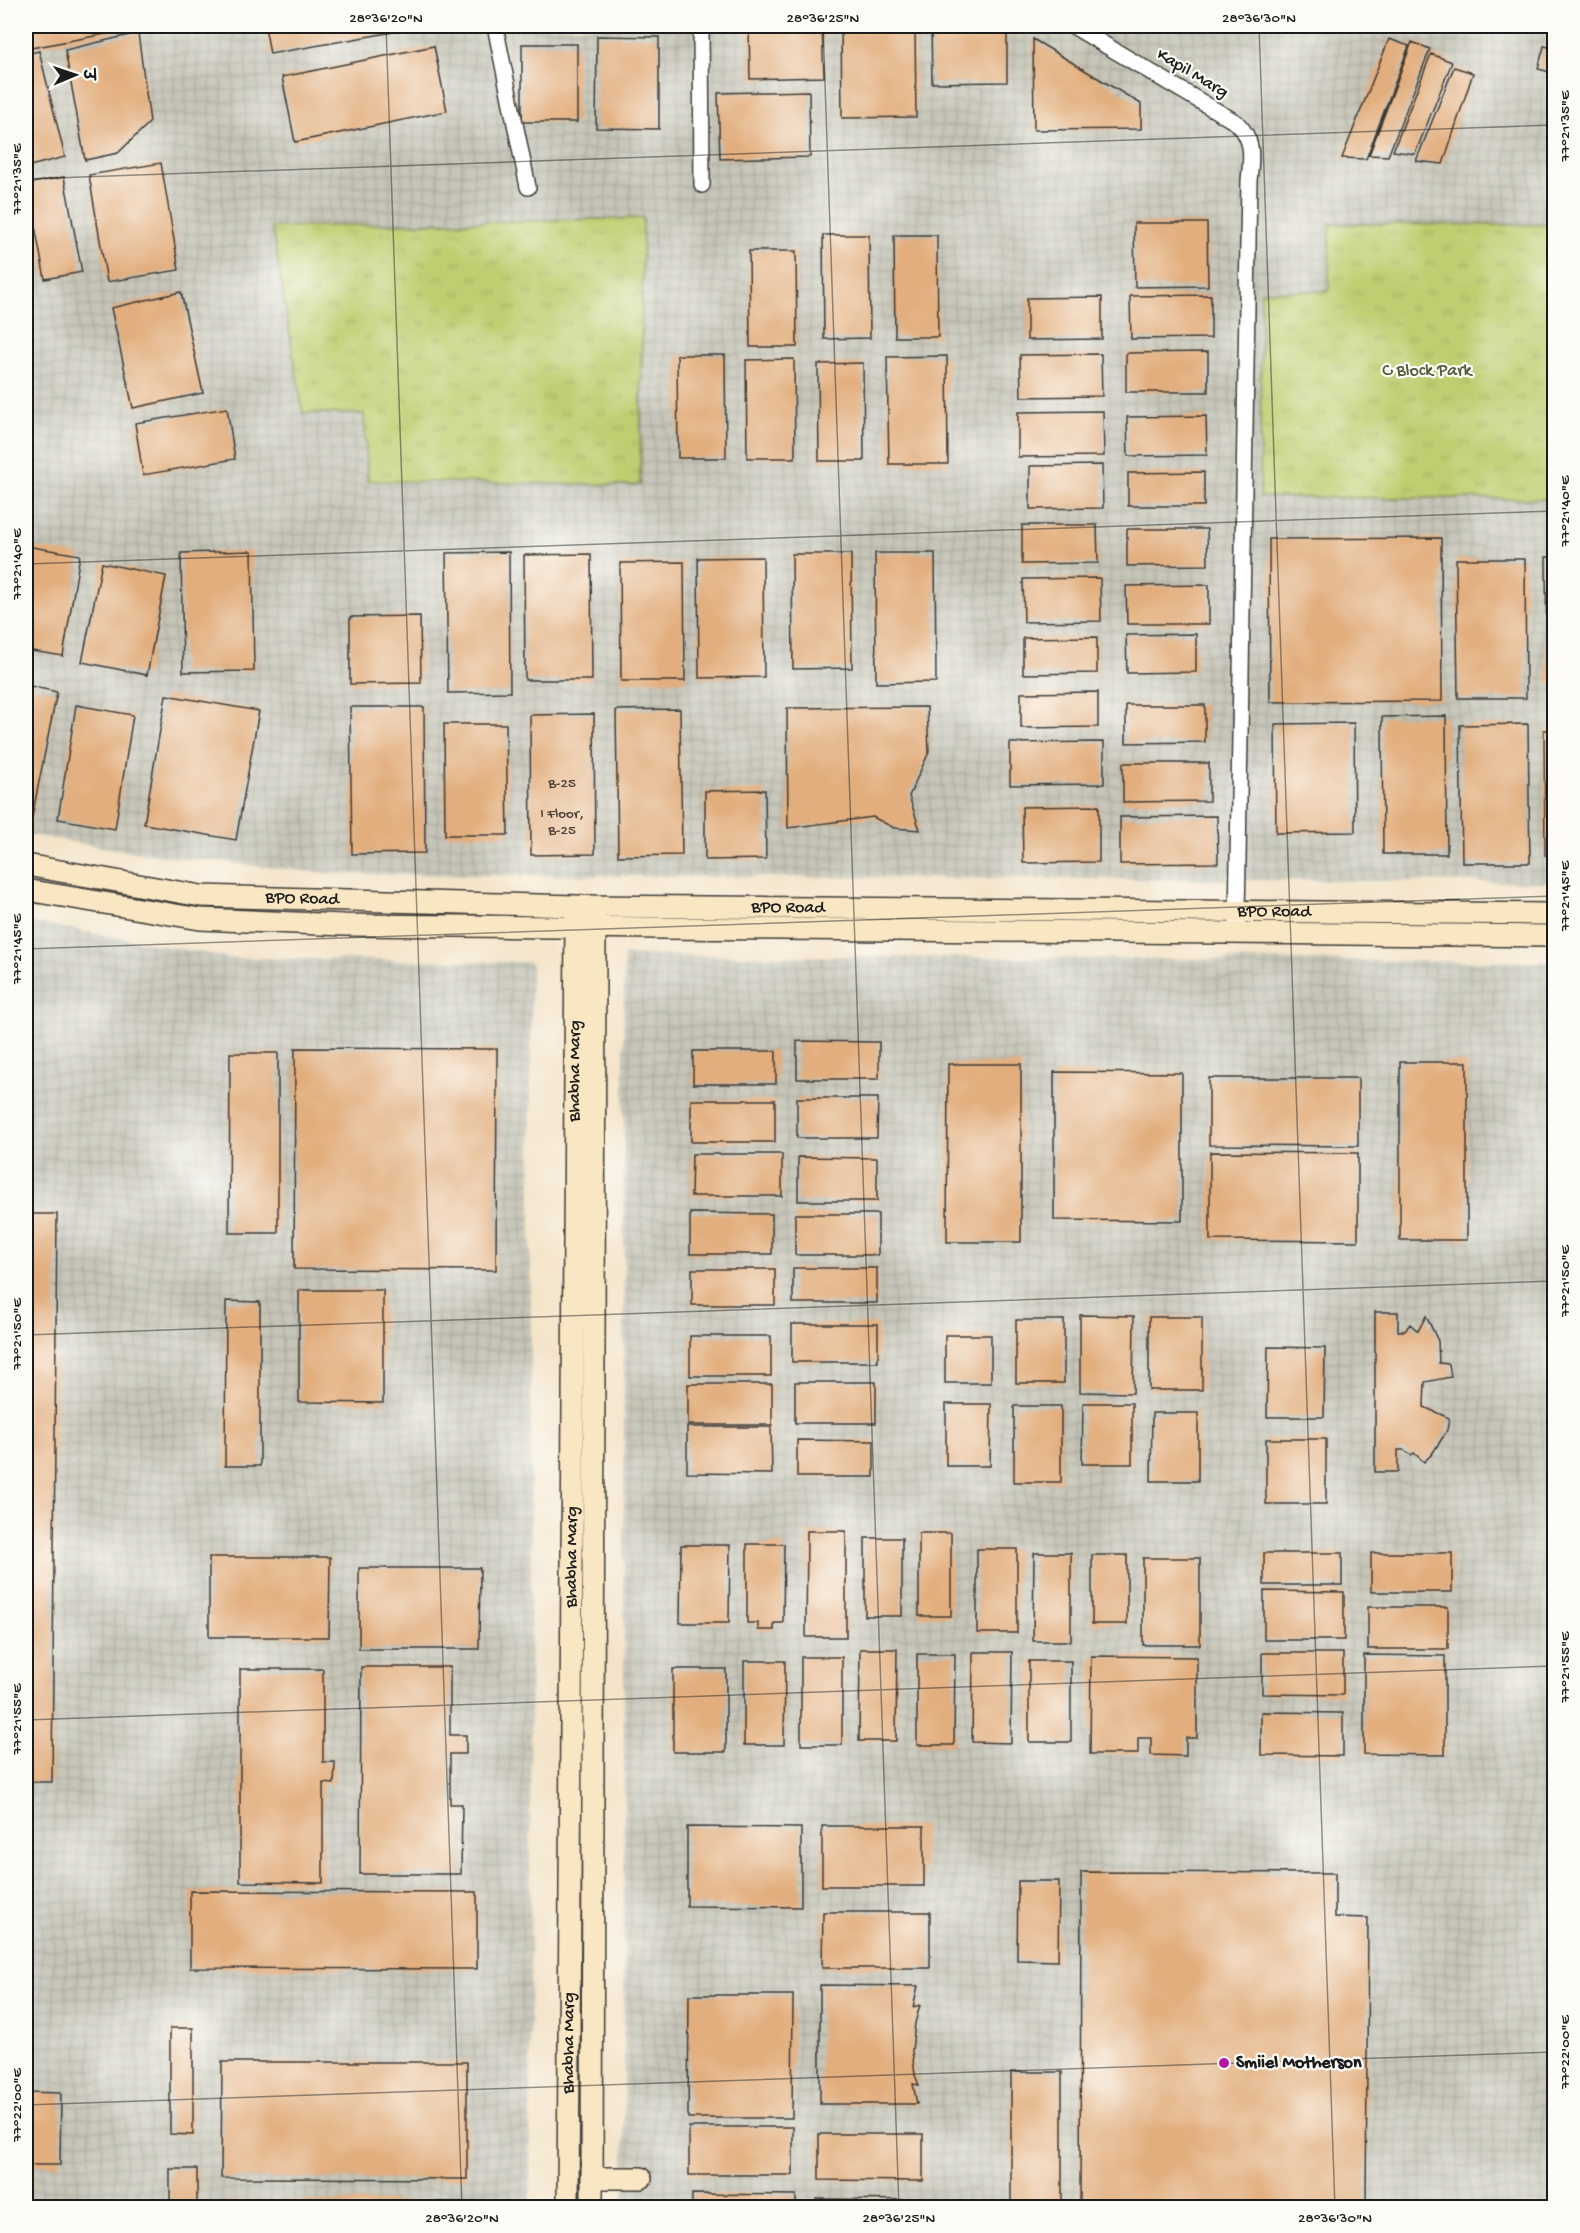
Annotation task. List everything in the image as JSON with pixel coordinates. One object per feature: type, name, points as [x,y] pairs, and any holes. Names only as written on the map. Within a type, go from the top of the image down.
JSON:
[{"type":"street","points":[[495,26],[528,187]]},
{"type":"street","points":[[701,26],[702,185]]},
{"type":"street","name":"Kapil Marg","points":[[1073,26],[1237,123],[1247,133],[1251,151],[1237,934]]},
{"type":"street","name":"BPO Road","points":[[26,865],[201,896],[586,906],[1554,914]]},
{"type":"street","name":"BPO Road","points":[[26,890],[200,919],[344,925],[1554,936]]},
{"type":"street","name":"Bhabha Marg","points":[[568,2208],[586,906]]},
{"type":"street","name":"Bhabha Marg","points":[[585,928],[592,2208]]},
{"type":"street","points":[[592,2178],[640,2178]]},
{"type":"shaded area","points":[[26,26],[1554,26],[1554,882],[334,874],[139,853],[26,834]]},
{"type":"shaded area","points":[[26,921],[231,958],[531,962],[530,2207],[26,2207]]},
{"type":"shaded area","points":[[624,955],[1554,962],[1554,2207],[624,2207]]},
{"type":"green space","points":[[643,218],[640,485],[368,481],[364,414],[303,413],[272,227]]},
{"type":"green space","name":"C Block Park","points":[[1330,224],[1554,225],[1554,499],[1260,497],[1261,291],[1329,291]]},
{"type":"building","points":[[26,26],[136,26],[137,28],[26,49]]},
{"type":"building","points":[[265,26],[421,26],[421,27],[270,54]]},
{"type":"building","points":[[749,26],[822,26],[824,77],[750,79]]},
{"type":"building","points":[[841,26],[915,26],[916,117],[842,118]]},
{"type":"building","points":[[931,26],[1007,26],[1007,82],[932,83]]},
{"type":"building","points":[[138,33],[150,122],[118,153],[85,160],[65,50]]},
{"type":"building","points":[[597,36],[659,37],[659,129],[596,128]]},
{"type":"building","points":[[1033,39],[1141,104],[1141,129],[1034,130]]},
{"type":"building","points":[[1389,39],[1409,46],[1366,159],[1342,158]]},
{"type":"building","points":[[1412,42],[1430,49],[1388,156],[1369,155]]},
{"type":"building","points":[[522,44],[577,44],[577,122],[522,122]]},
{"type":"building","points":[[434,46],[447,111],[295,142],[282,77]]},
{"type":"building","points":[[1544,46],[1554,48],[1554,73],[1538,69]]},
{"type":"building","points":[[39,51],[65,157],[26,167],[26,54]]},
{"type":"building","points":[[1431,54],[1452,62],[1415,154],[1393,151]]},
{"type":"building","points":[[1454,67],[1473,73],[1443,164],[1416,161]]},
{"type":"building","points":[[809,91],[810,157],[720,159],[718,93]]},
{"type":"building","points":[[161,163],[179,270],[107,282],[89,175]]},
{"type":"building","points":[[64,177],[82,272],[45,279],[27,184]]},
{"type":"building","points":[[1134,223],[1207,223],[1208,286],[1135,287]]},
{"type":"building","points":[[823,235],[869,235],[870,338],[824,339]]},
{"type":"building","points":[[894,235],[937,235],[938,337],[895,337]]},
{"type":"building","points":[[749,251],[796,251],[797,347],[750,347]]},
{"type":"building","points":[[181,292],[203,393],[133,408],[111,308]]},
{"type":"building","points":[[1211,295],[1211,338],[1131,339],[1130,296]]},
{"type":"building","points":[[1102,297],[1102,339],[1027,340],[1027,298]]},
{"type":"building","points":[[1208,352],[1208,392],[1126,392],[1126,353]]},
{"type":"building","points":[[1101,354],[1102,396],[1021,397],[1020,355]]},
{"type":"building","points":[[677,355],[725,355],[726,458],[678,458]]},
{"type":"building","points":[[947,356],[948,464],[889,464],[887,357]]},
{"type":"building","points":[[794,359],[795,458],[747,458],[746,360]]},
{"type":"building","points":[[863,363],[864,461],[819,461],[818,364]]},
{"type":"building","points":[[227,408],[235,459],[143,475],[135,423]]},
{"type":"building","points":[[1103,411],[1104,456],[1018,457],[1018,412]]},
{"type":"building","points":[[1206,416],[1207,455],[1128,456],[1127,417]]},
{"type":"building","points":[[1102,465],[1103,508],[1030,509],[1030,466]]},
{"type":"building","points":[[1204,472],[1204,506],[1128,506],[1128,473]]},
{"type":"building","points":[[1022,525],[1097,525],[1098,563],[1022,564]]},
{"type":"building","points":[[1127,529],[1207,529],[1208,565],[1127,566]]},
{"type":"building","points":[[1441,538],[1442,701],[1270,702],[1269,539]]},
{"type":"building","points":[[26,546],[80,555],[63,656],[26,650]]},
{"type":"building","points":[[252,551],[254,671],[183,672],[181,553]]},
{"type":"building","points":[[509,552],[510,692],[448,693],[446,553]]},
{"type":"building","points":[[875,553],[935,553],[936,682],[876,683]]},
{"type":"building","points":[[591,554],[592,680],[525,680],[524,555]]},
{"type":"building","points":[[792,554],[851,554],[852,668],[793,669]]},
{"type":"building","points":[[763,557],[764,677],[699,678],[698,558]]},
{"type":"building","points":[[1546,557],[1554,557],[1554,682],[1547,682]]},
{"type":"building","points":[[1456,559],[1525,559],[1526,698],[1458,698]]},
{"type":"building","points":[[684,562],[685,681],[621,681],[620,563]]},
{"type":"building","points":[[102,563],[166,576],[147,675],[82,662]]},
{"type":"building","points":[[1100,578],[1101,621],[1024,622],[1023,579]]},
{"type":"building","points":[[1209,585],[1209,624],[1127,624],[1126,586]]},
{"type":"building","points":[[420,616],[421,683],[350,684],[350,617]]},
{"type":"building","points":[[1196,634],[1196,672],[1127,673],[1126,635]]},
{"type":"building","points":[[1097,637],[1097,673],[1023,674],[1023,638]]},
{"type":"building","points":[[26,685],[57,692],[32,817],[26,816]]},
{"type":"building","points":[[1098,692],[1098,727],[1021,728],[1021,693]]},
{"type":"building","points":[[166,695],[259,711],[236,840],[144,824]]},
{"type":"building","points":[[76,705],[133,715],[115,829],[58,819]]},
{"type":"building","points":[[1126,705],[1205,705],[1205,742],[1126,743]]},
{"type":"building","points":[[350,707],[424,707],[425,853],[352,854]]},
{"type":"building","points":[[927,707],[929,752],[909,796],[920,830],[894,828],[873,817],[788,828],[787,708]]},
{"type":"building","points":[[680,709],[682,855],[618,856],[616,710]]},
{"type":"building","points":[[594,714],[595,854],[531,855],[530,715]]},
{"type":"building","points":[[1446,716],[1447,854],[1383,854],[1382,717]]},
{"type":"building","points":[[1354,723],[1355,832],[1276,833],[1275,724]]},
{"type":"building","points":[[444,724],[506,724],[508,835],[445,835]]},
{"type":"building","points":[[1528,724],[1530,863],[1462,863],[1460,725]]},
{"type":"building","points":[[1544,730],[1554,730],[1554,855],[1545,855]]},
{"type":"building","points":[[1104,742],[1104,784],[1010,785],[1010,743]]},
{"type":"building","points":[[1123,763],[1209,763],[1209,801],[1123,802]]},
{"type":"building","points":[[765,790],[766,859],[705,860],[705,791]]},
{"type":"building","points":[[1099,806],[1099,862],[1023,863],[1022,807]]},
{"type":"building","points":[[1217,816],[1218,863],[1120,864],[1120,817]]},
{"type":"building","points":[[797,1041],[879,1042],[879,1079],[797,1079]]},
{"type":"building","points":[[295,1048],[497,1049],[496,1270],[294,1269]]},
{"type":"building","points":[[693,1051],[776,1051],[776,1084],[693,1084]]},
{"type":"building","points":[[230,1053],[278,1053],[278,1233],[229,1233]]},
{"type":"building","points":[[1400,1062],[1467,1062],[1467,1240],[1400,1240]]},
{"type":"building","points":[[948,1064],[1021,1064],[1021,1242],[947,1242]]},
{"type":"building","points":[[1054,1072],[1182,1073],[1182,1221],[1054,1220]]},
{"type":"building","points":[[1209,1078],[1358,1078],[1358,1146],[1209,1145]]},
{"type":"building","points":[[797,1098],[878,1098],[877,1138],[797,1138]]},
{"type":"building","points":[[691,1100],[775,1100],[775,1142],[691,1142]]},
{"type":"building","points":[[1210,1152],[1358,1153],[1358,1241],[1210,1240]]},
{"type":"building","points":[[692,1154],[782,1154],[782,1196],[691,1196]]},
{"type":"building","points":[[798,1157],[877,1158],[877,1201],[798,1201]]},
{"type":"building","points":[[690,1213],[772,1214],[772,1254],[690,1254]]},
{"type":"building","points":[[26,1214],[57,1214],[52,1782],[26,1782]]},
{"type":"building","points":[[795,1214],[878,1214],[878,1255],[795,1255]]},
{"type":"building","points":[[793,1268],[877,1268],[877,1303],[793,1303]]},
{"type":"building","points":[[692,1269],[775,1269],[775,1305],[692,1305]]},
{"type":"building","points":[[299,1290],[383,1290],[383,1403],[299,1402]]},
{"type":"building","points":[[226,1301],[260,1302],[260,1466],[225,1466]]},
{"type":"building","points":[[1375,1312],[1398,1312],[1398,1331],[1405,1331],[1410,1324],[1418,1331],[1426,1316],[1438,1341],[1439,1363],[1449,1364],[1451,1377],[1425,1382],[1424,1407],[1449,1418],[1447,1430],[1432,1454],[1424,1462],[1414,1453],[1411,1455],[1404,1450],[1398,1450],[1398,1472],[1375,1472]]},
{"type":"building","points":[[1080,1315],[1134,1316],[1133,1393],[1080,1392]]},
{"type":"building","points":[[1149,1317],[1202,1317],[1202,1390],[1149,1390]]},
{"type":"building","points":[[1016,1320],[1064,1320],[1064,1383],[1016,1383]]},
{"type":"building","points":[[792,1324],[878,1324],[878,1362],[792,1362]]},
{"type":"building","points":[[945,1335],[991,1335],[991,1383],[945,1383]]},
{"type":"building","points":[[690,1336],[771,1336],[771,1376],[690,1376]]},
{"type":"building","points":[[1268,1347],[1325,1348],[1324,1417],[1267,1417]]},
{"type":"building","points":[[795,1382],[876,1382],[876,1423],[795,1423]]},
{"type":"building","points":[[688,1384],[772,1384],[772,1425],[688,1425]]},
{"type":"building","points":[[1083,1403],[1132,1403],[1132,1464],[1082,1464]]},
{"type":"building","points":[[946,1404],[991,1404],[990,1466],[946,1466]]},
{"type":"building","points":[[1014,1406],[1061,1406],[1061,1482],[1014,1482]]},
{"type":"building","points":[[1152,1413],[1198,1413],[1198,1481],[1151,1481]]},
{"type":"building","points":[[687,1427],[771,1427],[772,1474],[687,1473]]},
{"type":"building","points":[[1266,1439],[1326,1439],[1326,1504],[1266,1504]]},
{"type":"building","points":[[797,1440],[874,1441],[874,1477],[797,1477]]},
{"type":"building","points":[[807,1531],[846,1531],[846,1637],[806,1637]]},
{"type":"building","points":[[919,1533],[951,1533],[951,1616],[919,1616]]},
{"type":"building","points":[[865,1538],[902,1538],[902,1616],[865,1616]]},
{"type":"building","points":[[747,1544],[784,1544],[783,1623],[774,1623],[774,1630],[758,1630],[758,1623],[747,1623]]},
{"type":"building","points":[[681,1545],[730,1545],[729,1623],[680,1623]]},
{"type":"building","points":[[977,1549],[1017,1549],[1017,1633],[977,1633]]},
{"type":"building","points":[[1034,1553],[1071,1553],[1071,1641],[1033,1641]]},
{"type":"building","points":[[1264,1553],[1342,1553],[1342,1585],[1264,1585]]},
{"type":"building","points":[[1371,1553],[1452,1553],[1452,1592],[1371,1592]]},
{"type":"building","points":[[1092,1555],[1127,1555],[1127,1624],[1092,1624]]},
{"type":"building","points":[[209,1557],[330,1557],[329,1637],[209,1637]]},
{"type":"building","points":[[1143,1558],[1200,1558],[1200,1645],[1143,1645]]},
{"type":"building","points":[[359,1568],[480,1568],[479,1649],[359,1649]]},
{"type":"building","points":[[1264,1591],[1344,1592],[1344,1640],[1264,1640]]},
{"type":"building","points":[[1368,1607],[1448,1607],[1448,1649],[1368,1649]]},
{"type":"building","points":[[860,1649],[897,1649],[896,1741],[859,1741]]},
{"type":"building","points":[[973,1652],[1012,1652],[1011,1743],[972,1742]]},
{"type":"building","points":[[1262,1653],[1343,1653],[1343,1695],[1262,1694]]},
{"type":"building","points":[[917,1654],[955,1654],[954,1745],[917,1745]]},
{"type":"building","points":[[1364,1655],[1445,1656],[1445,1755],[1364,1754]]},
{"type":"building","points":[[1091,1656],[1197,1657],[1197,1738],[1186,1738],[1186,1756],[1151,1755],[1151,1738],[1138,1738],[1138,1754],[1090,1754]]},
{"type":"building","points":[[801,1657],[842,1657],[842,1745],[801,1745]]},
{"type":"building","points":[[744,1661],[785,1661],[784,1745],[744,1745]]},
{"type":"building","points":[[1029,1661],[1071,1661],[1071,1742],[1029,1742]]},
{"type":"building","points":[[361,1667],[450,1667],[450,1735],[466,1735],[466,1754],[450,1754],[450,1804],[462,1804],[461,1874],[360,1874]]},
{"type":"building","points":[[240,1669],[323,1669],[323,1762],[335,1762],[334,1784],[323,1783],[323,1883],[240,1882]]},
{"type":"building","points":[[673,1669],[726,1669],[726,1752],[673,1752]]},
{"type":"building","points":[[1261,1712],[1343,1713],[1343,1756],[1261,1755]]},
{"type":"building","points":[[822,1826],[924,1826],[924,1886],[822,1886]]},
{"type":"building","points":[[687,1827],[801,1828],[801,1907],[687,1906]]},
{"type":"building","name":"Smiiel Motherson","points":[[1081,1872],[1335,1873],[1335,1917],[1368,1918],[1366,2208],[1080,2208]]},
{"type":"building","points":[[1018,1881],[1059,1881],[1058,1961],[1017,1960]]},
{"type":"building","points":[[190,1891],[477,1892],[477,1969],[190,1968]]},
{"type":"building","points":[[823,1912],[930,1912],[930,1968],[822,1968]]},
{"type":"building","points":[[820,1985],[918,1986],[913,2007],[920,2005],[915,2023],[912,2051],[915,2075],[919,2085],[913,2084],[917,2104],[820,2104]]},
{"type":"building","points":[[689,1995],[793,1995],[792,2118],[688,2118]]},
{"type":"building","points":[[170,2028],[193,2028],[193,2135],[170,2134]]},
{"type":"building","points":[[222,2062],[467,2062],[467,2179],[221,2178]]},
{"type":"building","points":[[1011,2072],[1062,2072],[1062,2208],[1011,2208]]},
{"type":"building","points":[[26,2092],[61,2093],[60,2165],[26,2165]]},
{"type":"building","points":[[689,2127],[793,2127],[793,2175],[689,2175]]},
{"type":"building","points":[[819,2134],[923,2134],[923,2181],[819,2180]]},
{"type":"building","points":[[170,2169],[197,2169],[197,2208],[170,2208]]},
{"type":"building","points":[[692,2194],[796,2195],[796,2208],[692,2208]]},
{"type":"building","points":[[817,2199],[922,2200],[922,2208],[817,2208]]},
{"type":"building","points":[[228,2201],[465,2202],[465,2208],[228,2208]]},
{"type":"place","name":"Smiiel Motherson","points":[[1224,2063]]}]
